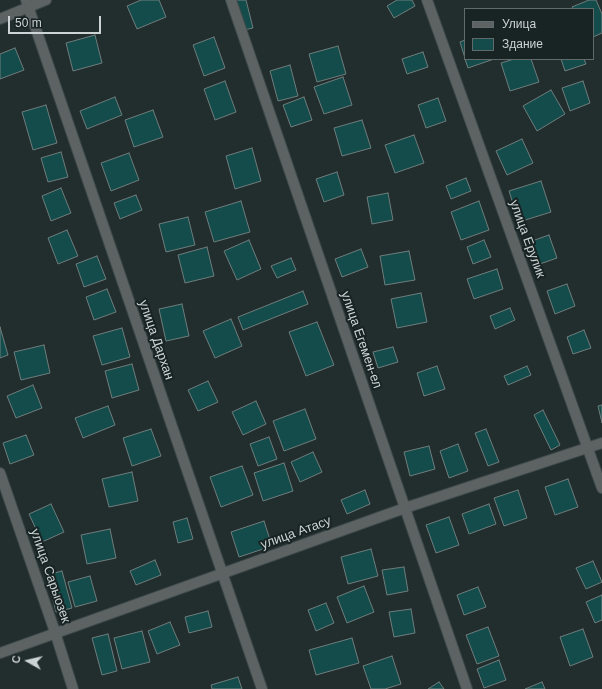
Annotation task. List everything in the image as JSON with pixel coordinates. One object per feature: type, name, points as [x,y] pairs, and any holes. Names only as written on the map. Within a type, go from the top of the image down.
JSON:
[{"type":"street","points":[[0,19],[27,3],[46,0]]},
{"type":"street","name":"улица Егемен-ел","points":[[231,0],[467,689]]},
{"type":"street","name":"улица Ерулик","points":[[427,0],[602,488]]},
{"type":"street","name":"улица Дархан","points":[[27,3],[262,689]]},
{"type":"street","name":"улица Атасу","points":[[0,653],[55,632],[405,508],[602,443]]},
{"type":"street","name":"улица Сарыозек","points":[[0,473],[73,689]]},
{"type":"building","points":[[141,0],[159,0],[166,17],[137,29],[127,6]]},
{"type":"building","points":[[236,0],[246,0],[253,28],[244,30]]},
{"type":"building","points":[[397,0],[412,0],[415,6],[394,18],[387,6]]},
{"type":"building","points":[[589,0],[596,0],[602,14],[602,33],[594,37],[594,8],[572,7]]},
{"type":"building","points":[[95,35],[102,63],[73,71],[66,43]]},
{"type":"building","points":[[214,37],[225,68],[204,76],[193,45]]},
{"type":"building","points":[[464,40],[464,55],[460,42]]},
{"type":"building","points":[[338,46],[346,74],[317,82],[309,54]]},
{"type":"building","points":[[15,48],[24,70],[0,79],[0,54]]},
{"type":"building","points":[[423,52],[428,67],[407,74],[402,59]]},
{"type":"building","points":[[465,60],[491,60],[468,68]]},
{"type":"building","points":[[511,60],[531,60],[539,82],[510,91],[501,63]]},
{"type":"building","points":[[561,60],[584,60],[586,64],[565,71]]},
{"type":"building","points":[[290,65],[298,96],[278,101],[270,71]]},
{"type":"building","points":[[343,77],[352,105],[324,114],[314,87]]},
{"type":"building","points":[[225,81],[236,112],[215,120],[204,89]]},
{"type":"building","points":[[583,81],[590,103],[570,111],[562,88]]},
{"type":"building","points":[[551,90],[565,114],[537,131],[523,106]]},
{"type":"building","points":[[115,97],[122,115],[87,129],[80,111]]},
{"type":"building","points":[[304,97],[312,120],[291,127],[283,105]]},
{"type":"building","points":[[438,98],[446,121],[426,128],[418,105]]},
{"type":"building","points":[[46,105],[57,143],[33,150],[22,112]]},
{"type":"building","points":[[153,110],[163,137],[134,147],[125,120]]},
{"type":"building","points":[[362,120],[371,148],[342,156],[334,128]]},
{"type":"building","points":[[414,135],[424,163],[395,173],[385,145]]},
{"type":"building","points":[[522,139],[533,163],[507,175],[496,151]]},
{"type":"building","points":[[252,148],[261,181],[235,189],[226,156]]},
{"type":"building","points":[[61,152],[68,177],[48,182],[41,158]]},
{"type":"building","points":[[129,153],[139,180],[111,191],[101,163]]},
{"type":"building","points":[[337,172],[344,195],[324,202],[316,179]]},
{"type":"building","points":[[466,178],[471,191],[451,199],[446,186]]},
{"type":"building","points":[[541,181],[551,212],[519,222],[509,191]]},
{"type":"building","points":[[61,188],[71,213],[51,221],[42,196]]},
{"type":"building","points":[[388,193],[393,220],[372,224],[367,197]]},
{"type":"building","points":[[136,195],[142,210],[120,219],[114,203]]},
{"type":"building","points":[[241,201],[250,232],[214,242],[205,212]]},
{"type":"building","points":[[479,201],[489,230],[461,240],[451,212]]},
{"type":"building","points":[[188,217],[195,245],[166,252],[159,224]]},
{"type":"building","points":[[67,230],[78,256],[58,264],[48,238]]},
{"type":"building","points":[[549,235],[557,258],[537,265],[529,242]]},
{"type":"building","points":[[249,240],[261,269],[237,280],[224,251]]},
{"type":"building","points":[[484,240],[491,257],[473,264],[467,247]]},
{"type":"building","points":[[207,247],[214,276],[185,283],[178,255]]},
{"type":"building","points":[[361,249],[368,267],[342,277],[335,259]]},
{"type":"building","points":[[409,251],[415,280],[385,285],[380,256]]},
{"type":"building","points":[[97,256],[106,279],[84,287],[76,264]]},
{"type":"building","points":[[291,258],[296,270],[277,278],[271,266]]},
{"type":"building","points":[[497,269],[503,289],[474,299],[467,279]]},
{"type":"building","points":[[567,284],[575,306],[555,314],[547,291]]},
{"type":"building","points":[[107,289],[116,312],[94,320],[86,297]]},
{"type":"building","points":[[303,291],[308,304],[243,330],[238,317]]},
{"type":"building","points":[[421,293],[427,322],[397,328],[391,299]]},
{"type":"building","points":[[182,304],[189,336],[166,341],[159,309]]},
{"type":"building","points":[[510,308],[515,320],[495,329],[490,316]]},
{"type":"building","points":[[231,319],[242,346],[215,358],[203,331]]},
{"type":"building","points":[[317,322],[334,365],[306,376],[289,332]]},
{"type":"building","points":[[0,327],[8,355],[0,358]]},
{"type":"building","points":[[122,328],[130,357],[102,365],[93,336]]},
{"type":"building","points":[[584,330],[591,348],[573,354],[567,337]]},
{"type":"building","points":[[44,345],[50,373],[21,380],[14,352]]},
{"type":"building","points":[[393,347],[398,362],[378,368],[373,352]]},
{"type":"building","points":[[132,364],[139,390],[112,398],[105,371]]},
{"type":"building","points":[[437,366],[445,389],[424,396],[417,373]]},
{"type":"building","points":[[527,366],[531,375],[508,385],[504,376]]},
{"type":"building","points":[[208,381],[218,402],[198,411],[188,390]]},
{"type":"building","points":[[33,385],[42,408],[16,418],[7,396]]},
{"type":"building","points":[[256,401],[266,424],[243,435],[232,412]]},
{"type":"building","points":[[602,405],[602,423],[598,406]]},
{"type":"building","points":[[108,406],[115,425],[83,438],[75,418]]},
{"type":"building","points":[[305,409],[316,439],[284,451],[273,421]]},
{"type":"building","points":[[543,410],[560,445],[551,450],[534,415]]},
{"type":"building","points":[[151,429],[161,456],[132,466],[123,438]]},
{"type":"building","points":[[486,429],[499,462],[488,466],[475,433]]},
{"type":"building","points":[[26,435],[34,455],[10,464],[3,443]]},
{"type":"building","points":[[269,437],[277,459],[258,466],[250,444]]},
{"type":"building","points":[[458,444],[468,471],[449,478],[440,451]]},
{"type":"building","points":[[429,446],[435,469],[410,476],[404,452]]},
{"type":"building","points":[[313,452],[322,472],[300,482],[291,462]]},
{"type":"building","points":[[284,463],[293,491],[263,501],[254,473]]},
{"type":"building","points":[[242,466],[253,495],[221,507],[210,477]]},
{"type":"building","points":[[132,472],[138,501],[109,507],[102,479]]},
{"type":"building","points":[[568,479],[578,507],[555,515],[545,487]]},
{"type":"building","points":[[365,490],[370,504],[347,514],[341,500]]},
{"type":"building","points":[[518,490],[527,518],[504,526],[494,498]]},
{"type":"building","points":[[51,504],[64,532],[42,542],[29,514]]},
{"type":"building","points":[[489,504],[496,524],[469,534],[462,514]]},
{"type":"building","points":[[449,517],[459,545],[436,553],[426,525]]},
{"type":"building","points":[[187,518],[193,539],[178,543],[173,522]]},
{"type":"building","points":[[264,521],[272,546],[239,557],[231,532]]},
{"type":"building","points":[[110,529],[116,558],[87,564],[81,535]]},
{"type":"building","points":[[371,549],[378,576],[348,584],[341,557]]},
{"type":"building","points":[[155,560],[161,575],[136,585],[130,571]]},
{"type":"building","points":[[593,561],[602,582],[586,589],[576,568]]},
{"type":"building","points":[[404,567],[408,591],[387,595],[382,570]]},
{"type":"building","points":[[62,571],[72,608],[56,612],[47,575]]},
{"type":"building","points":[[90,576],[97,601],[75,607],[68,582]]},
{"type":"building","points":[[364,586],[374,612],[347,623],[337,597]]},
{"type":"building","points":[[478,587],[486,607],[464,615],[457,595]]},
{"type":"building","points":[[602,595],[602,620],[595,623],[586,602]]},
{"type":"building","points":[[326,603],[334,623],[316,631],[308,610]]},
{"type":"building","points":[[411,609],[415,633],[394,637],[389,612]]},
{"type":"building","points":[[208,611],[212,627],[189,633],[185,617]]},
{"type":"building","points":[[170,622],[180,645],[157,654],[148,631]]},
{"type":"building","points":[[488,627],[499,656],[477,664],[466,635]]},
{"type":"building","points":[[583,629],[593,657],[570,666],[560,637]]},
{"type":"building","points":[[142,631],[150,662],[122,669],[114,638]]},
{"type":"building","points":[[108,634],[117,671],[102,675],[92,638]]},
{"type":"building","points":[[352,638],[359,663],[316,675],[309,650]]},
{"type":"building","points":[[392,656],[401,684],[385,689],[371,689],[363,666]]},
{"type":"building","points":[[499,660],[506,680],[484,688],[477,669]]},
{"type":"building","points":[[238,677],[242,689],[212,689],[211,685]]},
{"type":"building","points":[[439,682],[444,689],[428,689]]},
{"type":"building","points":[[542,682],[545,689],[525,689]]}]
